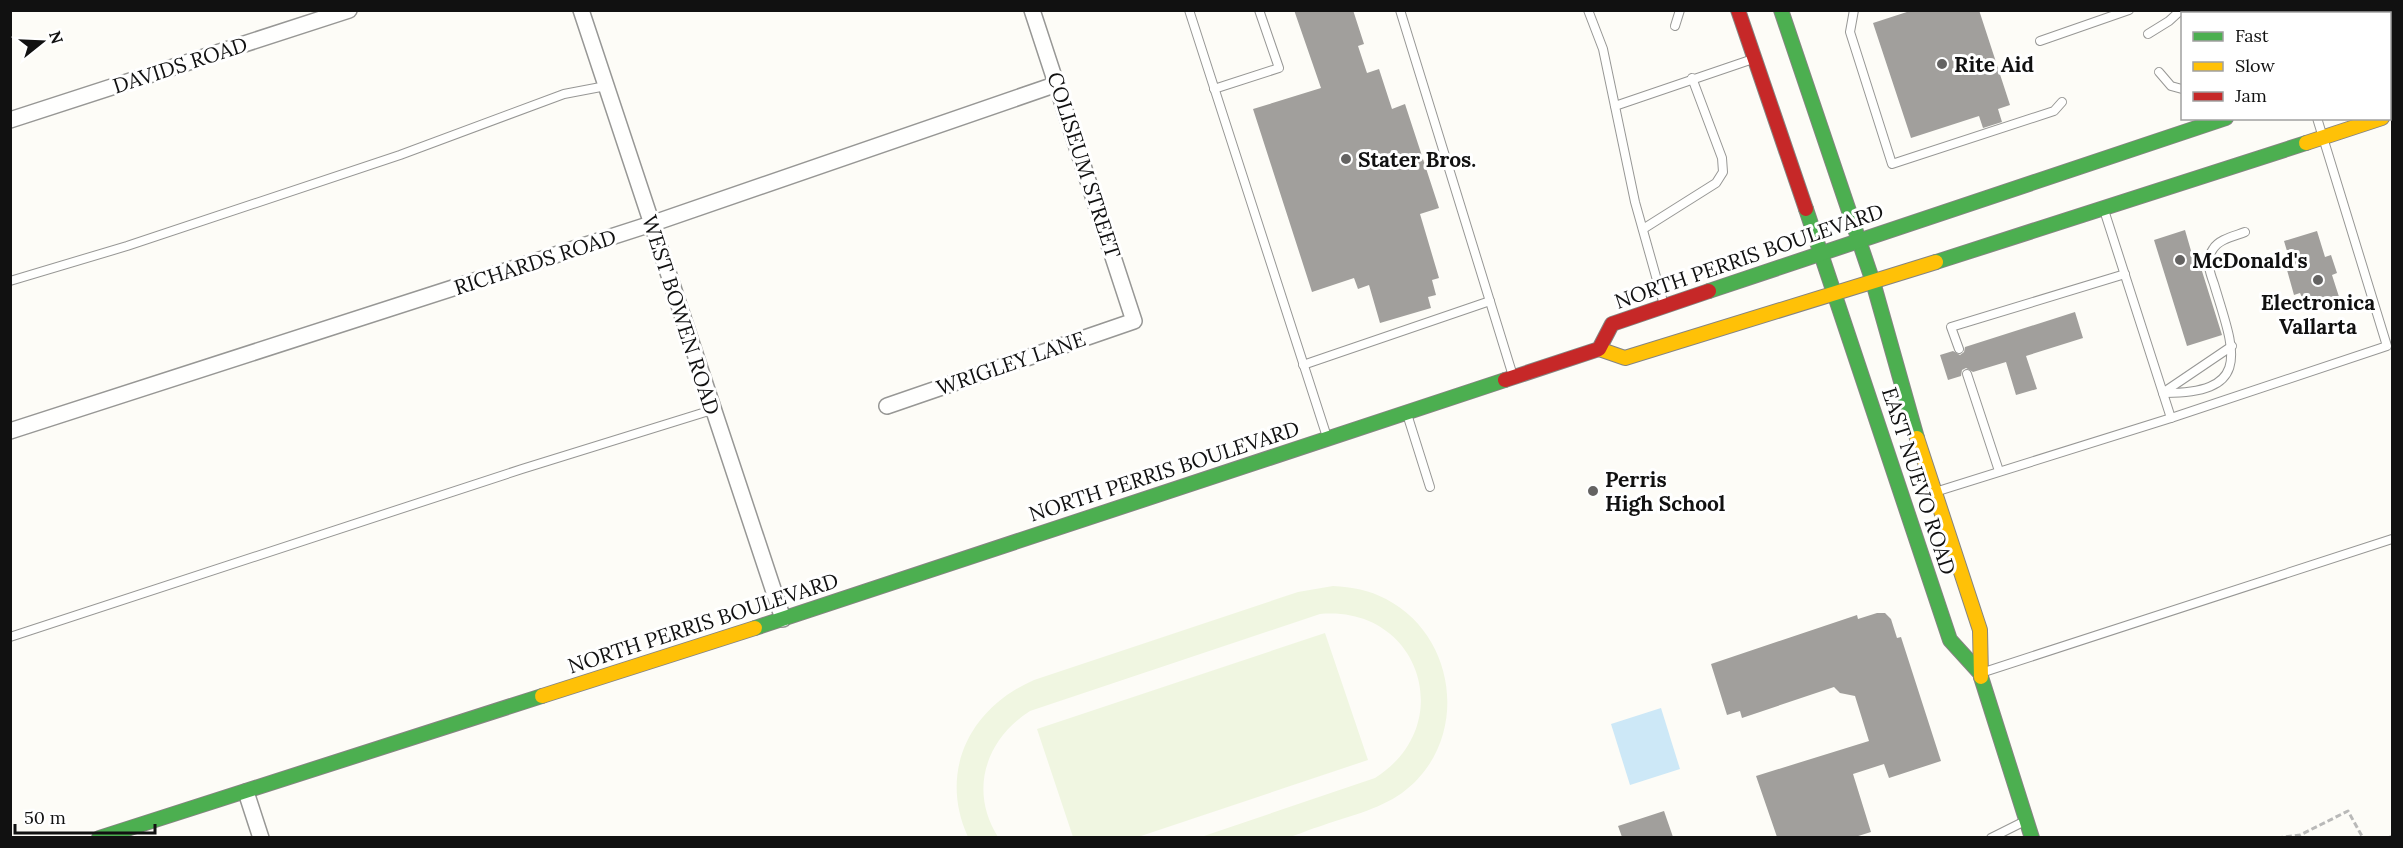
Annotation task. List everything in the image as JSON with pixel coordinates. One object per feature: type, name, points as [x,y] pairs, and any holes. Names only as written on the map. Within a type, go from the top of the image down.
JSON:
[{"type":"main road","name":"EAST NUEVO ROAD","points":[[1738,10],[1950,640],[1980,673]]},
{"type":"main road","name":"EAST NUEVO ROAD","points":[[1780,10],[1873,282],[1934,493],[1980,630],[1980,673],[2032,837]]},
{"type":"main road","name":"NORTH PERRIS BOULEVARD","points":[[99,837],[783,619],[1328,440],[1599,348],[1612,324],[2220,120]]},
{"type":"main road","points":[[1599,348],[1624,358],[1873,282],[2376,120]]},
{"type":"street","name":"DAVIDS ROAD","points":[[10,120],[349,10]]},
{"type":"street","name":"WEST BOWEN ROAD","points":[[581,10],[783,619]]},
{"type":"street","name":"COLISEUM STREET","points":[[1032,10],[1134,321]]},
{"type":"street","name":"RICHARDS ROAD","points":[[10,430],[651,225],[1057,84]]},
{"type":"street","name":"WRIGLEY LANE","points":[[887,406],[1134,321]]},
{"type":"street","points":[[246,792],[261,837]]},
{"type":"lane","points":[[1189,10],[1328,440]]},
{"type":"lane","points":[[1214,89],[1279,68],[1259,10]]},
{"type":"lane","points":[[1400,10],[1514,377]]},
{"type":"lane","points":[[1588,10],[1604,49],[1642,229],[1665,306]]},
{"type":"lane","points":[[1674,26],[1680,10]]},
{"type":"lane","points":[[1854,10],[1850,32],[1892,164],[2054,111],[2062,102]]},
{"type":"lane","points":[[2040,41],[2130,10]]},
{"type":"lane","points":[[2148,34],[2169,21],[2181,10]]},
{"type":"lane","points":[[1615,105],[1755,58]]},
{"type":"lane","points":[[2159,72],[2171,86],[2181,89]]},
{"type":"lane","points":[[1642,229],[1716,183],[1723,172],[1722,158],[1692,78]]},
{"type":"lane","points":[[10,281],[127,246],[400,155],[564,94],[606,86]]},
{"type":"lane","points":[[1934,493],[2171,418],[2387,346],[2318,120]]},
{"type":"lane","points":[[2103,209],[2171,418]]},
{"type":"lane","points":[[2163,393],[2190,393],[2217,383],[2231,366],[2232,346],[2208,264],[2212,249],[2224,240],[2245,232]]},
{"type":"lane","points":[[1959,349],[1951,327],[2125,274]]},
{"type":"lane","points":[[1303,365],[1490,301]]},
{"type":"lane","points":[[2163,393],[2232,346]]},
{"type":"lane","points":[[1967,374],[1999,471]]},
{"type":"lane","points":[[10,637],[522,469],[712,410]]},
{"type":"lane","points":[[1407,413],[1430,487]]},
{"type":"lane","points":[[1980,673],[2392,539]]},
{"type":"lane","points":[[1990,837],[2027,821]]},
{"type":"path","points":[[2277,837],[2300,835],[2348,810],[2363,837]]},
{"type":"green space","points":[[1333,586],[1373,593],[1410,616],[1429,638],[1441,664],[1447,691],[1446,720],[1438,747],[1424,772],[1402,793],[1372,809],[1287,837],[1252,839],[1201,837],[1375,778],[1401,755],[1416,729],[1421,700],[1416,673],[1403,648],[1383,628],[1355,616],[1320,614],[1030,711],[1002,736],[992,751],[986,768],[984,802],[989,820],[998,837],[968,837],[960,812],[957,789],[959,766],[966,744],[977,725],[992,707],[1012,692],[1034,680],[1298,592]]},
{"type":"green space","points":[[1325,633],[1368,760],[1138,837],[1073,837],[1037,729]]},
{"type":"water","points":[[1661,708],[1680,769],[1630,785],[1611,724]]},
{"type":"building","name":"Stater Bros.","points":[[1294,10],[1353,10],[1364,44],[1358,46],[1367,73],[1379,69],[1392,109],[1405,104],[1439,208],[1420,214],[1439,278],[1432,280],[1436,295],[1428,297],[1431,308],[1380,323],[1369,285],[1358,289],[1354,278],[1312,292],[1253,109],[1321,88]]},
{"type":"building","name":"Rite Aid","points":[[1913,10],[1979,10],[2010,105],[1998,109],[2002,122],[1983,128],[1979,116],[1911,138],[1873,23]]},
{"type":"building","points":[[2185,230],[2196,268],[2201,268],[2222,335],[2187,346],[2154,240]]},
{"type":"building","points":[[2317,231],[2325,257],[2331,255],[2337,273],[2332,275],[2341,303],[2324,309],[2320,296],[2304,302],[2300,293],[2294,295],[2287,270],[2292,268],[2284,241]]},
{"type":"building","points":[[2075,312],[2083,338],[2026,356],[2037,389],[2016,395],[2006,362],[1973,372],[1966,368],[1962,370],[1961,376],[1948,380],[1940,355],[1953,351],[1960,355],[1964,352],[1965,347]]},
{"type":"building","points":[[1885,613],[1891,619],[1897,638],[1901,637],[1941,761],[1889,778],[1884,764],[1853,774],[1871,832],[1855,837],[1777,837],[1756,776],[1869,741],[1855,696],[1840,693],[1834,687],[1742,718],[1740,711],[1727,715],[1711,664],[1857,615],[1858,619]]},
{"type":"building","points":[[1664,811],[1673,837],[1622,837],[1618,826]]},
{"type":"traffic: fast","points":[[1781,10],[1873,282],[1917,438]]},
{"type":"traffic: fast","points":[[1709,291],[2220,120]]},
{"type":"traffic: fast","points":[[1936,262],[2306,143]]},
{"type":"traffic: fast","points":[[1806,209],[1950,640],[1980,673]]},
{"type":"traffic: fast","points":[[755,628],[1505,380]]},
{"type":"traffic: fast","points":[[1981,677],[2032,838]]},
{"type":"traffic: fast","points":[[99,838],[542,696]]},
{"type":"traffic: slow","points":[[2306,143],[2376,120]]},
{"type":"traffic: slow","points":[[1599,349],[1625,358],[1936,262]]},
{"type":"traffic: slow","points":[[1917,438],[1980,630],[1981,677]]},
{"type":"traffic: slow","points":[[542,696],[755,628]]},
{"type":"traffic: jam","points":[[1738,10],[1806,209]]},
{"type":"traffic: jam","points":[[1505,380],[1599,349],[1612,324],[1709,291]]},
{"type":"place","name":"Rite Aid","points":[[1942,64]]},
{"type":"place","name":"Stater Bros.","points":[[1346,159]]},
{"type":"place","name":"McDonald's","points":[[2180,260]]},
{"type":"place","name":"Electronica Vallarta","points":[[2318,280]]},
{"type":"place","name":"Perris High School","points":[[1593,491]]}]
